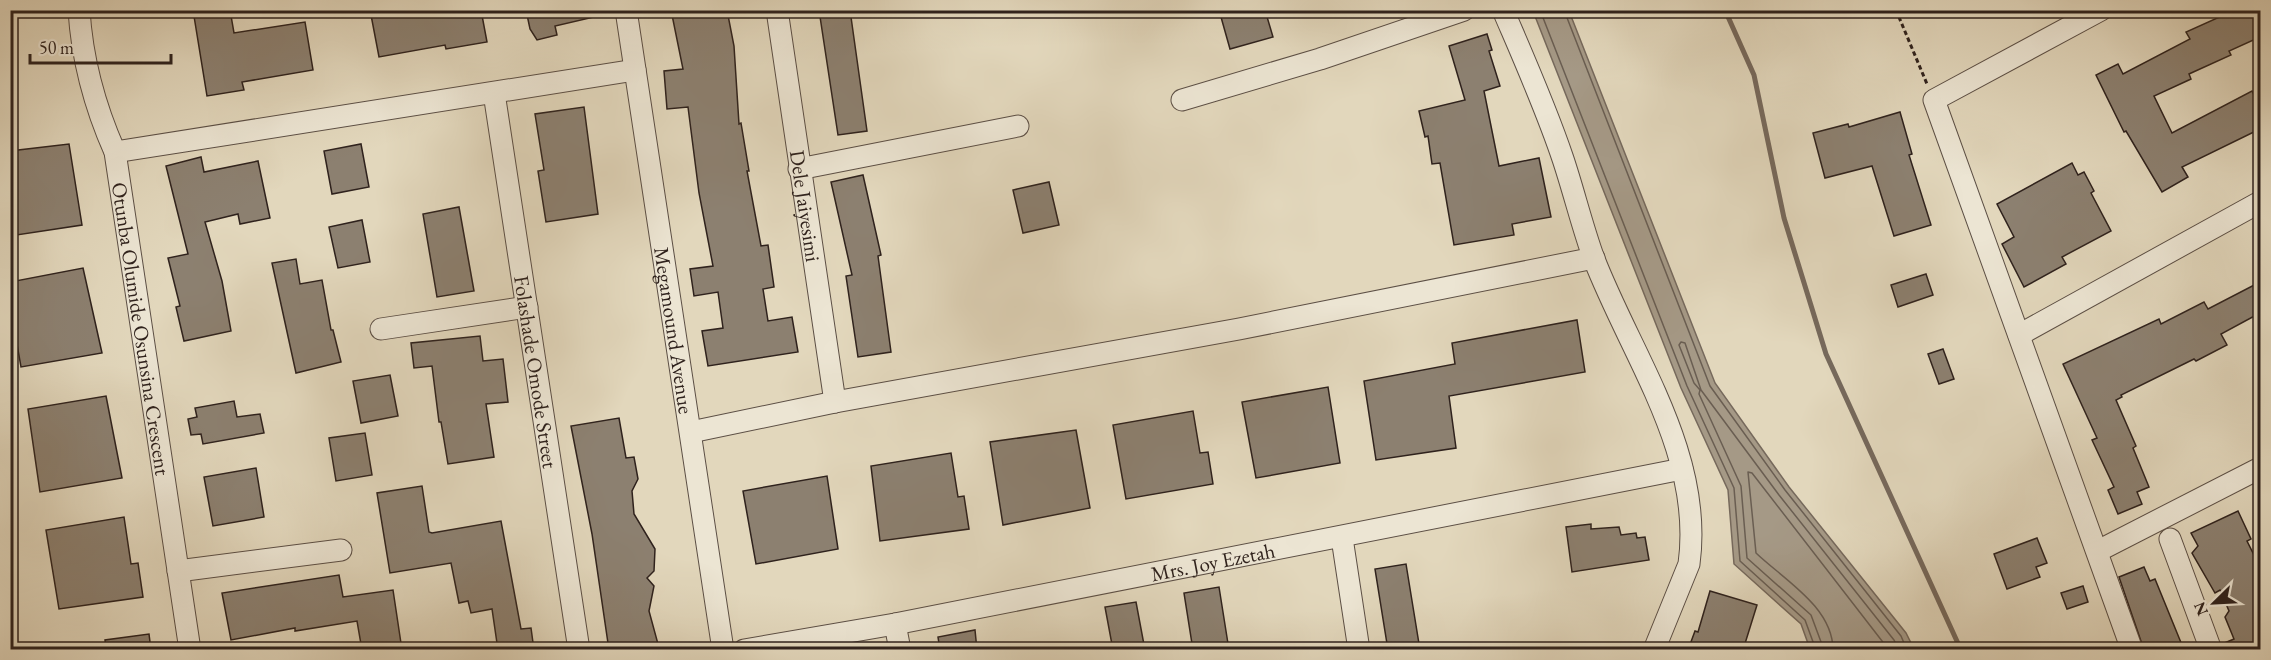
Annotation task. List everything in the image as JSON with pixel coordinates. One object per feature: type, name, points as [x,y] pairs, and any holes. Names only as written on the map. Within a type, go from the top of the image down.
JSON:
[{"type":"street","name":"Otunba Olumide Osunsina Crescent","points":[[79,10],[82,51],[103,126],[115,152],[190,650]]},
{"type":"street","name":"Megamound Avenue","points":[[626,10],[723,650]]},
{"type":"street","name":"Dele Jaiyesimi","points":[[777,10],[835,402]]},
{"type":"street","points":[[1182,100],[1320,59],[1464,10]]},
{"type":"street","points":[[1503,10],[1563,157],[1594,258],[1677,445],[1692,532],[1689,564],[1654,650]]},
{"type":"street","points":[[2102,10],[1934,100],[2132,650]]},
{"type":"street","points":[[115,152],[635,70]]},
{"type":"street","name":"Folashade Omode Street","points":[[494,93],[579,650]]},
{"type":"street","points":[[799,169],[1018,126]]},
{"type":"street","points":[[2019,335],[2260,202]]},
{"type":"street","points":[[691,432],[835,402],[1239,329],[1594,258]]},
{"type":"street","points":[[381,329],[527,307]]},
{"type":"street","points":[[2098,551],[2260,468]]},
{"type":"street","name":"Mrs. Joy Ezetah","points":[[744,650],[895,624],[1342,538],[1682,469]]},
{"type":"street","points":[[1342,538],[1359,650]]},
{"type":"street","points":[[2170,539],[2211,650]]},
{"type":"street","points":[[178,571],[341,550]]},
{"type":"street","points":[[895,624],[900,650]]},
{"type":"path","points":[[1896,10],[1934,100]]},
{"type":"water","points":[[1533,11],[1569,11],[1715,383],[1789,487],[1906,633],[1914,649],[1810,649],[1801,624],[1734,564],[1728,490],[1681,388]]},
{"type":"building","points":[[193,10],[230,10],[234,33],[305,22],[313,70],[242,82],[244,90],[207,96]]},
{"type":"building","points":[[394,10],[481,10],[487,42],[446,49],[445,45],[379,57],[371,15]]},
{"type":"building","points":[[526,10],[593,10],[594,17],[555,26],[557,35],[537,40],[530,29]]},
{"type":"building","points":[[671,10],[727,10],[734,46],[739,124],[741,123],[761,246],[768,245],[774,287],[763,289],[768,321],[792,317],[798,352],[708,366],[702,331],[723,328],[718,292],[694,296],[690,269],[713,266],[699,193],[688,107],[667,109],[664,71],[683,69]]},
{"type":"building","points":[[819,10],[850,10],[867,131],[838,135]]},
{"type":"building","points":[[1219,10],[1265,10],[1273,37],[1230,49]]},
{"type":"building","points":[[2235,10],[2260,10],[2260,37],[2229,51],[2231,55],[2189,74],[2191,79],[2154,96],[2172,133],[2252,91],[2260,107],[2260,129],[2182,167],[2188,177],[2162,192],[2126,131],[2124,132],[2096,75],[2118,64],[2123,74],[2190,39],[2186,32]]},
{"type":"building","points":[[1487,34],[1492,50],[1489,51],[1500,86],[1484,91],[1499,166],[1539,158],[1551,217],[1512,224],[1514,235],[1454,245],[1440,163],[1432,164],[1428,136],[1425,137],[1419,111],[1465,100],[1449,46]]},
{"type":"building","points":[[584,107],[598,214],[546,222],[538,171],[544,170],[535,114]]},
{"type":"building","points":[[1900,112],[1912,154],[1909,155],[1931,225],[1894,236],[1872,166],[1825,178],[1813,133],[1848,124],[1849,127]]},
{"type":"building","points":[[69,144],[82,225],[10,236],[10,151]]},
{"type":"building","points":[[361,144],[369,187],[332,194],[324,151]]},
{"type":"building","points":[[201,157],[204,172],[258,161],[270,218],[240,224],[238,214],[205,222],[222,281],[231,331],[184,341],[176,307],[180,306],[168,258],[188,254],[166,166]]},
{"type":"building","points":[[2072,163],[2078,175],[2084,172],[2094,191],[2091,193],[2111,231],[2062,257],[2066,264],[2024,287],[2002,244],[2014,237],[1997,204]]},
{"type":"building","points":[[863,175],[881,255],[878,256],[891,352],[858,357],[846,276],[852,275],[831,182]]},
{"type":"building","points":[[1049,182],[1059,225],[1023,233],[1013,190]]},
{"type":"building","points":[[459,207],[474,291],[437,297],[423,214]]},
{"type":"building","points":[[362,220],[370,262],[338,268],[329,227]]},
{"type":"building","points":[[296,259],[300,284],[322,280],[331,330],[333,330],[341,362],[296,373],[272,263]]},
{"type":"building","points":[[83,268],[102,353],[21,367],[10,305],[10,282]]},
{"type":"building","points":[[1926,274],[1933,295],[1898,307],[1891,285]]},
{"type":"building","points":[[2260,282],[2260,313],[2221,334],[2227,345],[2121,395],[2122,397],[2116,400],[2136,446],[2133,448],[2149,487],[2137,492],[2142,504],[2118,514],[2108,490],[2114,487],[2092,440],[2097,438],[2063,364],[2159,319],[2161,324],[2204,302],[2208,309]]},
{"type":"building","points":[[1577,320],[1585,372],[1449,396],[1456,448],[1376,460],[1364,381],[1455,364],[1452,343]]},
{"type":"building","points":[[480,336],[483,361],[503,359],[508,402],[486,404],[494,457],[448,464],[441,422],[439,422],[432,366],[414,368],[411,343]]},
{"type":"building","points":[[1943,349],[1954,379],[1939,384],[1928,354]]},
{"type":"building","points":[[390,375],[398,416],[361,423],[353,381]]},
{"type":"building","points":[[1328,387],[1340,463],[1256,478],[1242,402]]},
{"type":"building","points":[[106,396],[122,478],[40,492],[28,409]]},
{"type":"building","points":[[234,401],[237,417],[260,414],[264,433],[203,444],[201,434],[191,435],[188,419],[197,417],[195,408]]},
{"type":"building","points":[[1193,411],[1200,453],[1208,452],[1213,484],[1126,499],[1113,425]]},
{"type":"building","points":[[619,418],[626,458],[634,457],[638,479],[632,491],[634,514],[655,549],[654,571],[647,578],[654,586],[649,611],[658,644],[609,650],[592,534],[571,426]]},
{"type":"building","points":[[1076,430],[1090,508],[1003,525],[990,442]]},
{"type":"building","points":[[365,433],[372,475],[336,481],[329,438]]},
{"type":"building","points":[[951,453],[958,497],[964,496],[969,529],[880,541],[871,466]]},
{"type":"building","points":[[256,468],[264,517],[213,526],[204,477]]},
{"type":"building","points":[[827,476],[838,549],[756,564],[743,491]]},
{"type":"building","points":[[422,486],[429,532],[501,521],[521,629],[531,628],[534,650],[498,650],[492,609],[471,613],[468,601],[459,603],[451,563],[390,573],[377,493]]},
{"type":"building","points":[[2238,511],[2251,539],[2247,541],[2260,567],[2260,650],[2223,650],[2222,644],[2234,639],[2225,617],[2229,611],[2220,590],[2215,593],[2192,553],[2198,546],[2191,533]]},
{"type":"building","points":[[124,517],[131,564],[138,563],[143,597],[59,609],[46,530]]},
{"type":"building","points":[[1591,524],[1591,529],[1619,527],[1621,535],[1636,533],[1637,538],[1645,537],[1649,560],[1572,572],[1566,527]]},
{"type":"building","points":[[2037,538],[2047,563],[2036,567],[2040,577],[2007,589],[1994,554]]},
{"type":"building","points":[[1406,564],[1420,650],[1388,650],[1375,569]]},
{"type":"building","points":[[2144,567],[2150,581],[2155,579],[2184,650],[2144,650],[2119,577]]},
{"type":"building","points":[[339,575],[343,597],[393,590],[402,650],[362,650],[357,621],[295,631],[295,628],[231,640],[222,593]]},
{"type":"building","points":[[2083,586],[2088,602],[2067,609],[2061,593]]},
{"type":"building","points":[[1219,587],[1229,650],[1193,650],[1184,593]]},
{"type":"building","points":[[1710,591],[1757,605],[1743,650],[1688,650],[1695,631],[1698,632]]},
{"type":"building","points":[[1136,602],[1145,650],[1113,650],[1105,607]]},
{"type":"building","points":[[975,630],[977,650],[940,650],[938,637]]},
{"type":"building","points":[[149,634],[151,650],[106,650],[105,640]]},
{"type":"waterway","points":[[1725,10],[1754,75],[1784,218],[1826,354],[1961,650]]}]
